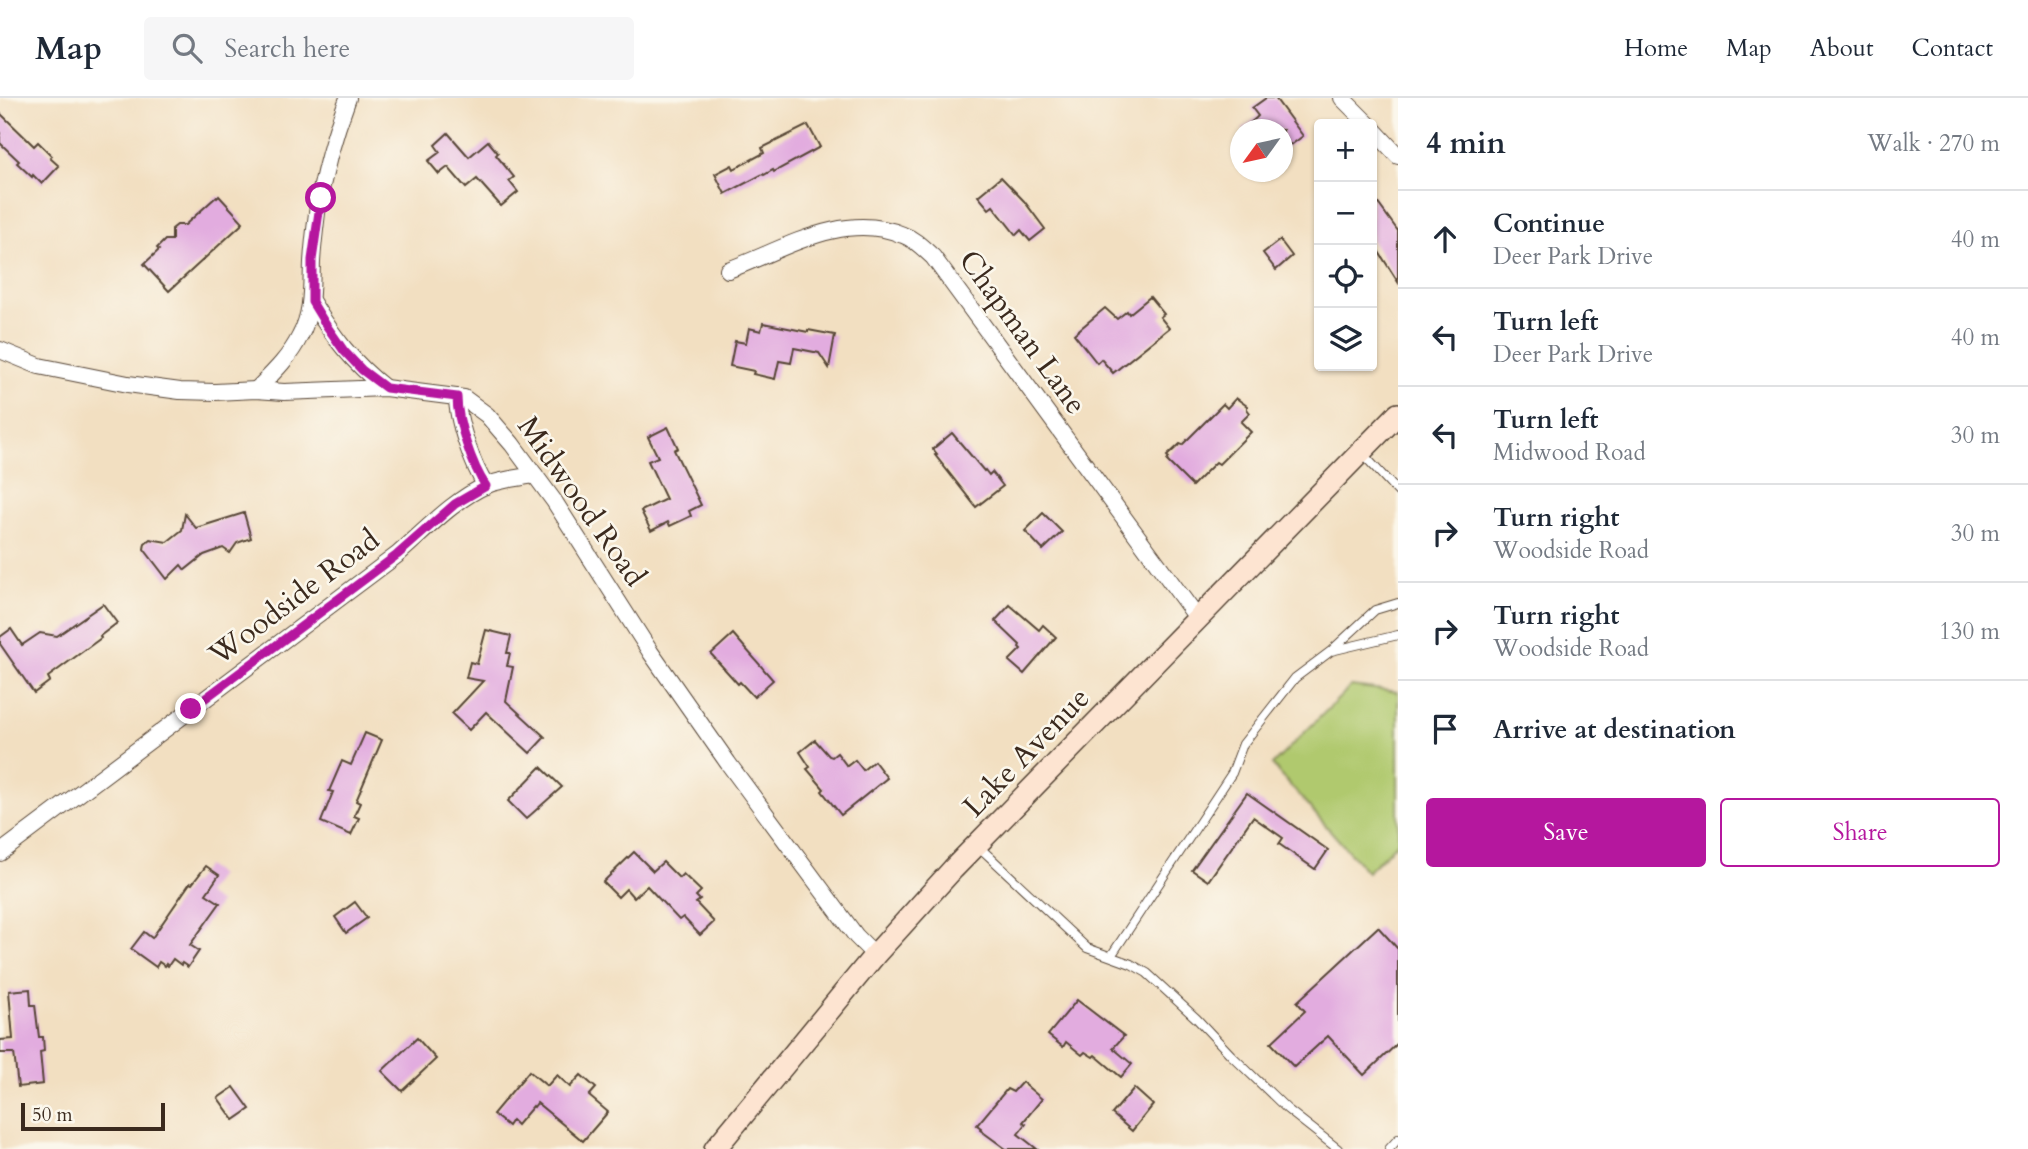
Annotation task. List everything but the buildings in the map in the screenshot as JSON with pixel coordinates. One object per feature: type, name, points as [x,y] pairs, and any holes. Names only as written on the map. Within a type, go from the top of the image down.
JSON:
[{"type":"main road","name":"Lake Avenue","points":[[715,1149],[875,955],[977,845],[1398,414]]},
{"type":"street","points":[[256,390],[292,349],[301,334],[312,302],[312,260],[318,210],[336,130],[348,98]]},
{"type":"street","points":[[1342,98],[1363,119]]},
{"type":"street","points":[[1377,133],[1398,156]]},
{"type":"street","name":"Chapman Lane","points":[[728,270],[836,229],[861,226],[903,234],[914,240],[933,257],[1198,619]]},
{"type":"street","points":[[312,302],[344,351],[362,370],[386,388]]},
{"type":"street","name":"Midwood Road","points":[[0,350],[39,366],[128,384],[180,391],[284,392],[386,388],[464,398],[487,415],[535,475],[720,752],[856,936],[875,955]]},
{"type":"street","points":[[457,397],[460,421],[480,477],[486,486]]},
{"type":"street","name":"Woodside Road","points":[[0,853],[397,555],[455,504],[486,486],[535,475]]},
{"type":"lane","points":[[1361,452],[1398,492]]},
{"type":"lane","points":[[1111,956],[1232,773],[1242,744],[1295,678],[1375,610],[1398,603]]},
{"type":"lane","points":[[1331,650],[1398,635]]},
{"type":"lane","points":[[977,845],[1087,948],[1131,964],[1147,974],[1197,1019],[1287,1109],[1338,1149]]},
{"type":"lane","points":[[1389,1149],[1398,1139]]},
{"type":"green space","points":[[1351,686],[1398,692],[1398,842],[1367,872],[1272,765]]},
{"type":"route","points":[[191,709],[397,555],[455,504],[486,486],[480,477],[460,421],[457,397],[386,388],[362,370],[344,351],[312,302],[312,260],[321,198]]}]
